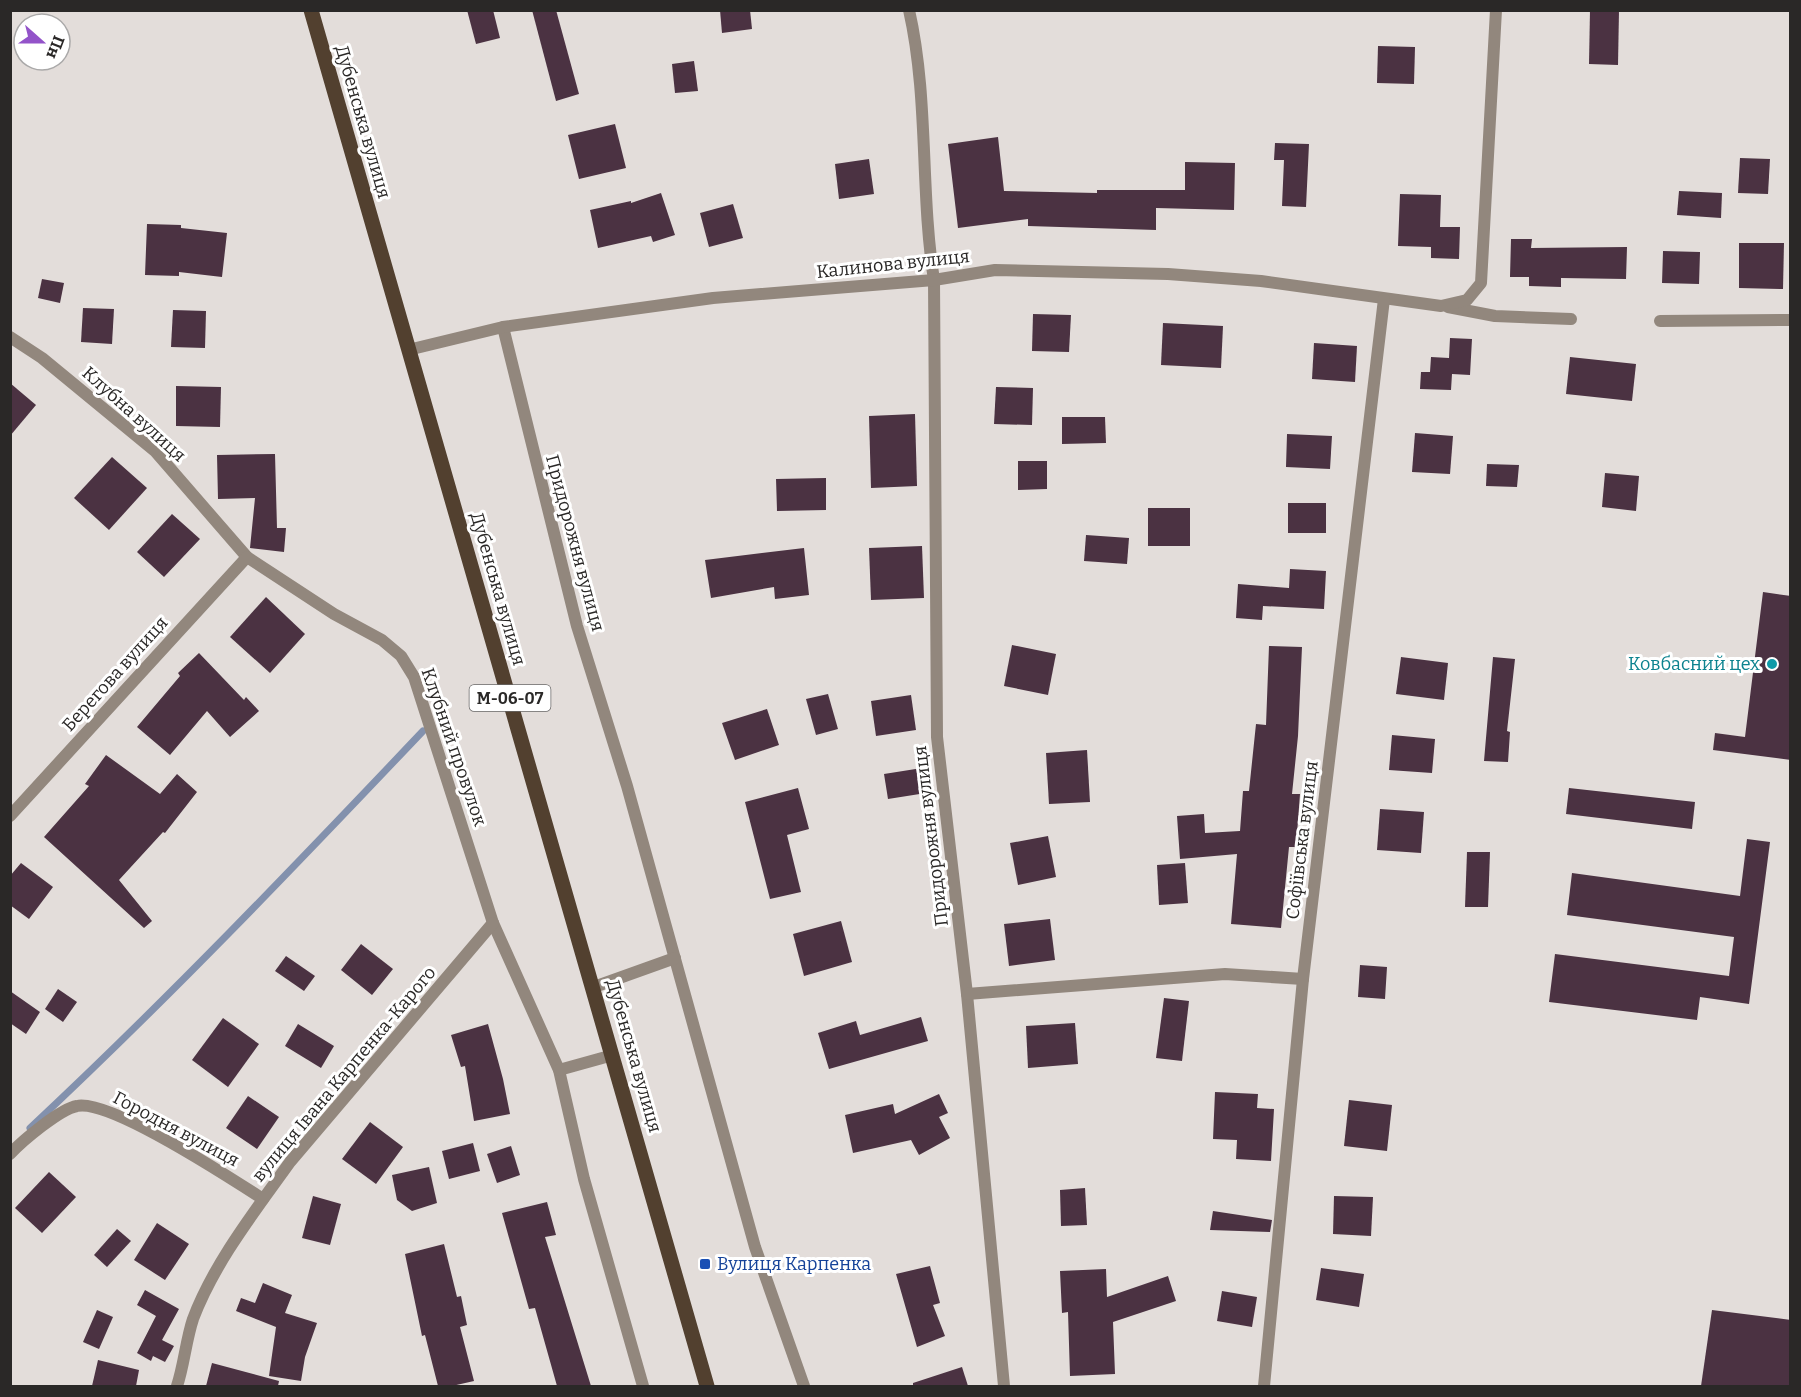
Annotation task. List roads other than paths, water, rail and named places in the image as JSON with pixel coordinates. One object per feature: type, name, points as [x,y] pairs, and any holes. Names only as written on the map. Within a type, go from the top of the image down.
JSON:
[{"type":"main road","name":"Дубенська вулиця","points":[[311,10],[707,1386]]},
{"type":"street","name":"Придорожня вулиця","points":[[909,10],[917,46],[929,245],[934,280],[937,737],[967,994],[1004,1386]]},
{"type":"street","points":[[1441,306],[1467,300],[1481,283],[1496,10]]},
{"type":"street","name":"Калинова вулиця","points":[[408,350],[503,327],[713,298],[934,280],[994,270],[1168,274],[1261,281],[1441,306],[1495,316],[1571,319]]},
{"type":"street","name":"Софіївська вулиця","points":[[1264,1386],[1304,979],[1384,299]]},
{"type":"street","points":[[1660,321],[1791,320]]},
{"type":"street","name":"Придорожня вулиця","points":[[503,327],[577,626],[627,786],[755,1247],[804,1386]]},
{"type":"street","name":"Клубна вулиця","points":[[10,338],[42,358],[155,452],[247,557]]},
{"type":"street","name":"Берегова вулиця","points":[[10,816],[247,557]]},
{"type":"street","name":"Клубний провулок","points":[[247,557],[334,614],[382,640],[401,656],[414,677],[493,923],[559,1070],[585,1179],[643,1386]]},
{"type":"street","name":"вулиця Івана Карпенка-Карого","points":[[177,1386],[186,1360],[193,1320],[222,1263],[264,1199],[290,1162],[493,923]]},
{"type":"street","points":[[594,987],[675,958]]},
{"type":"street","points":[[967,994],[1225,974],[1304,979]]},
{"type":"street","points":[[559,1070],[613,1055]]},
{"type":"street","name":"Городня вулиця","points":[[10,1154],[43,1126],[77,1106],[105,1109],[211,1165],[264,1199]]},
{"type":"waterway","points":[[30,1128],[180,982],[423,731]]},
{"type":"place","name":"Ковбасний цех","points":[[1772,664]]},
{"type":"place","name":"Вулиця Карпенка","points":[[705,1264]]}]
